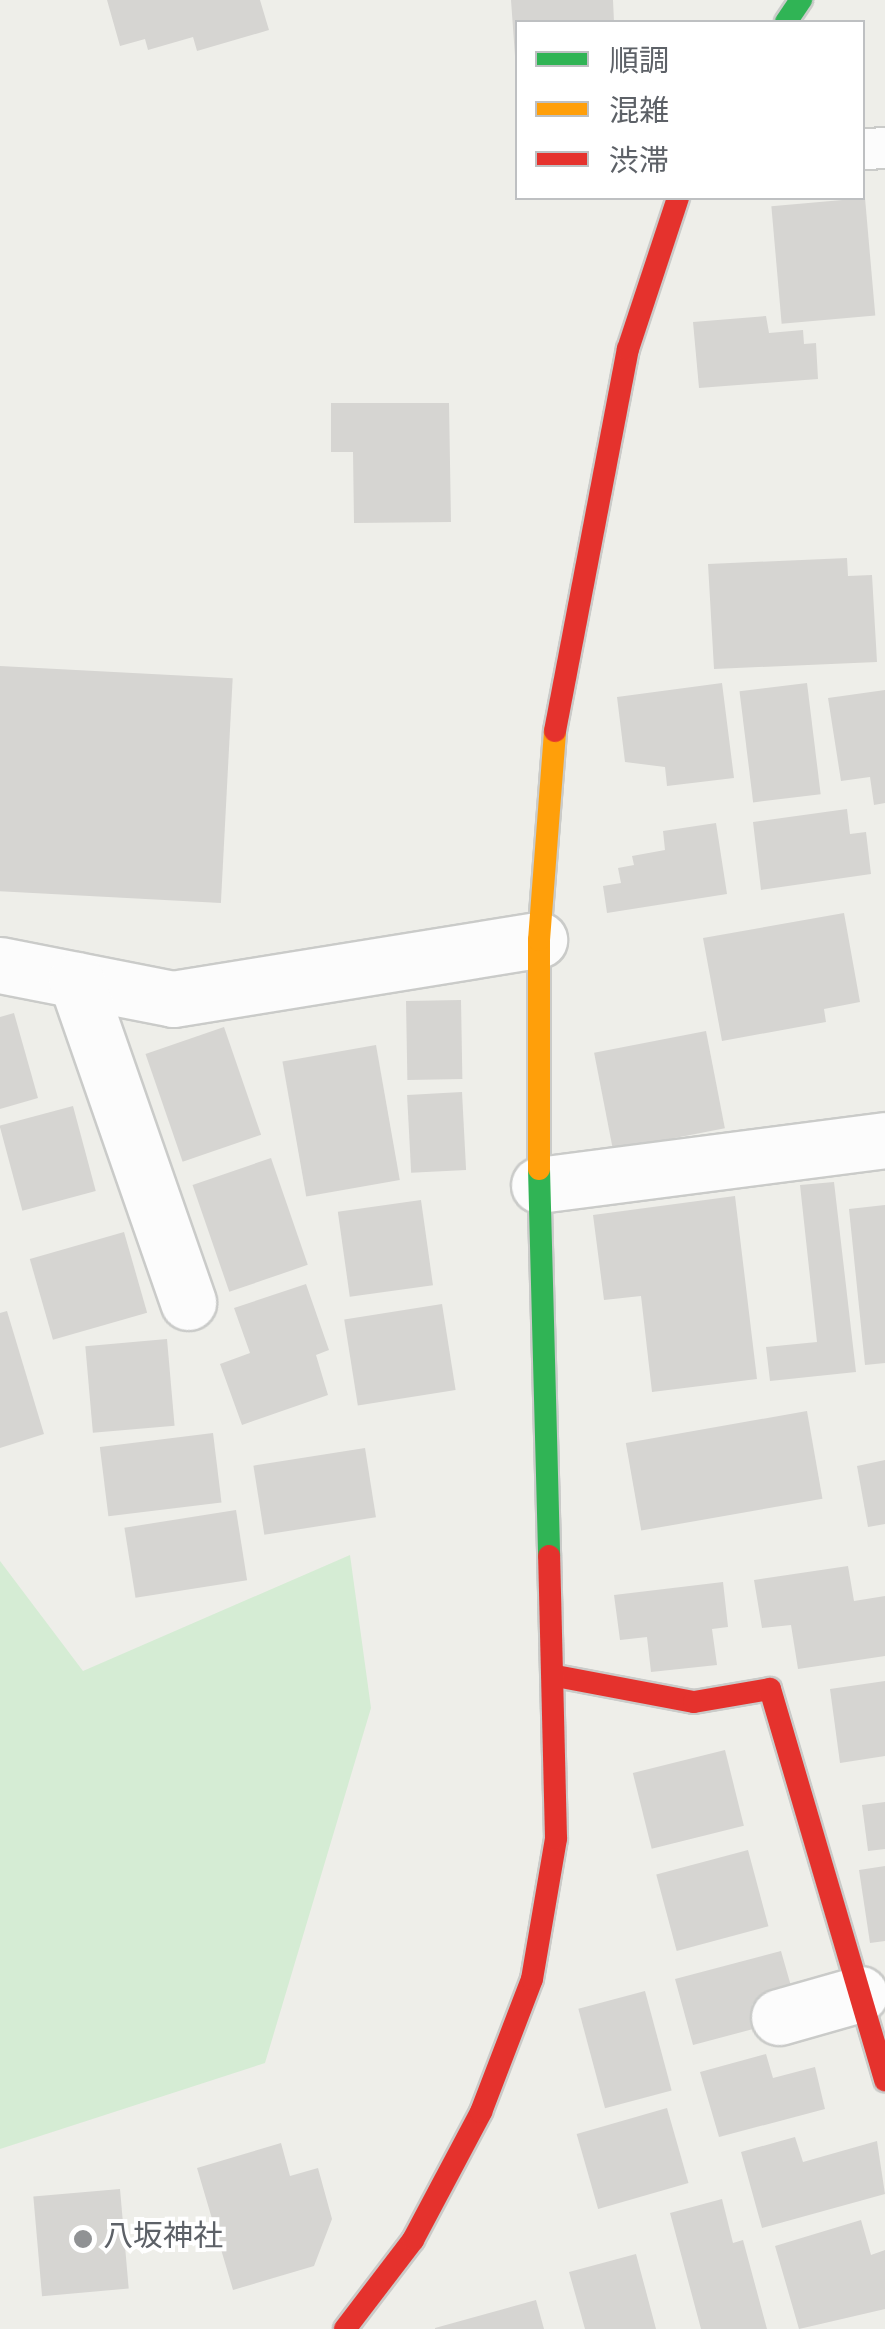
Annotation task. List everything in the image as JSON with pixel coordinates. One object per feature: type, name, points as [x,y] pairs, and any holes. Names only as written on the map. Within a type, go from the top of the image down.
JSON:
[{"type":"street","points":[[345,2329],[422,2224],[481,2112],[532,1979],[556,1838],[556,1676],[538,1185],[539,940],[553,742],[588,541],[628,349],[677,200]]},
{"type":"street","points":[[0,964],[173,998],[539,940]]},
{"type":"street","points":[[76,980],[188,1302]]},
{"type":"street","points":[[538,1185],[885,1140]]},
{"type":"street","points":[[556,1676],[694,1702],[770,1690],[885,2080]]},
{"type":"street","points":[[778,2017],[860,1994]]},
{"type":"green space","points":[[350,1555],[371,1708],[265,2063],[0,2149],[0,1561],[83,1671]]},
{"type":"building","points":[[107,0],[260,0],[269,30],[197,51],[193,37],[148,50],[145,39],[120,46]]},
{"type":"building","points":[[511,0],[613,0],[614,20],[515,20],[515,56]]},
{"type":"building","points":[[865,198],[875,316],[782,324],[771,206]]},
{"type":"building","points":[[766,316],[769,333],[803,330],[804,344],[816,343],[818,379],[699,388],[693,322]]},
{"type":"building","points":[[331,403],[449,403],[451,522],[354,523],[353,452],[331,452]]},
{"type":"building","points":[[847,558],[848,576],[872,575],[877,662],[714,669],[708,564]]},
{"type":"building","points":[[0,666],[233,678],[221,903],[0,891]]},
{"type":"building","points":[[722,683],[734,778],[667,786],[665,767],[625,762],[617,697]]},
{"type":"building","points":[[807,683],[821,794],[753,802],[740,691]]},
{"type":"building","points":[[885,690],[885,803],[874,805],[870,777],[841,781],[828,698]]},
{"type":"building","points":[[847,809],[850,834],[866,832],[871,874],[761,890],[753,822]]},
{"type":"building","points":[[716,823],[727,894],[607,913],[603,886],[621,883],[618,868],[634,865],[632,856],[665,850],[663,831]]},
{"type":"building","points":[[844,913],[860,1002],[824,1009],[826,1022],[722,1041],[703,938]]},
{"type":"building","points":[[461,1000],[462,1079],[407,1080],[406,1001]]},
{"type":"building","points":[[14,1013],[38,1098],[0,1109],[0,1017]]},
{"type":"building","points":[[224,1027],[261,1135],[183,1162],[146,1054]]},
{"type":"building","points":[[706,1031],[725,1128],[613,1150],[594,1053]]},
{"type":"building","points":[[376,1045],[400,1180],[306,1196],[282,1061]]},
{"type":"building","points":[[462,1092],[466,1170],[411,1173],[407,1095]]},
{"type":"building","points":[[73,1106],[96,1191],[22,1211],[0,1126]]},
{"type":"building","points":[[271,1158],[308,1265],[229,1292],[193,1185]]},
{"type":"building","points":[[834,1182],[856,1372],[770,1381],[766,1347],[817,1342],[800,1185]]},
{"type":"building","points":[[735,1196],[757,1379],[652,1392],[641,1296],[604,1300],[593,1215]]},
{"type":"building","points":[[421,1200],[433,1285],[350,1297],[338,1212]]},
{"type":"building","points":[[885,1205],[885,1363],[865,1365],[849,1209]]},
{"type":"building","points":[[124,1232],[147,1313],[53,1340],[30,1259]]},
{"type":"building","points":[[306,1284],[329,1350],[316,1355],[328,1395],[242,1425],[220,1364],[250,1353],[234,1308]]},
{"type":"building","points":[[442,1304],[456,1390],[358,1405],[344,1319]]},
{"type":"building","points":[[7,1311],[44,1434],[0,1448],[0,1313]]},
{"type":"building","points":[[167,1339],[175,1426],[93,1433],[85,1346]]},
{"type":"building","points":[[807,1411],[822,1499],[641,1531],[626,1443]]},
{"type":"building","points":[[213,1433],[222,1502],[108,1516],[100,1447]]},
{"type":"building","points":[[365,1448],[376,1517],[264,1535],[253,1466]]},
{"type":"building","points":[[885,1460],[885,1524],[868,1527],[857,1466]]},
{"type":"building","points":[[236,1510],[247,1580],[135,1598],[124,1528]]},
{"type":"building","points":[[848,1566],[854,1601],[885,1596],[885,1656],[798,1669],[791,1625],[762,1628],[754,1580]]},
{"type":"building","points":[[723,1582],[728,1627],[712,1629],[717,1665],[651,1672],[647,1637],[620,1640],[614,1595]]},
{"type":"building","points":[[885,1681],[885,1756],[840,1763],[830,1689]]},
{"type":"building","points":[[725,1750],[744,1826],[652,1849],[633,1773]]},
{"type":"building","points":[[885,1802],[885,1849],[868,1851],[862,1805]]},
{"type":"building","points":[[748,1850],[768,1926],[677,1951],[656,1875]]},
{"type":"building","points":[[885,1866],[885,1941],[870,1943],[859,1870]]},
{"type":"building","points":[[781,1951],[793,1993],[752,2004],[757,2028],[693,2045],[675,1979]]},
{"type":"building","points":[[645,1991],[672,2090],[605,2108],[578,2009]]},
{"type":"building","points":[[766,2054],[773,2078],[815,2067],[825,2109],[719,2137],[700,2072]]},
{"type":"building","points":[[667,2108],[688,2183],[598,2209],[577,2134]]},
{"type":"building","points":[[795,2137],[803,2162],[877,2141],[885,2194],[762,2228],[741,2152]]},
{"type":"building","points":[[281,2143],[290,2176],[318,2168],[332,2219],[314,2266],[233,2290],[197,2168]]},
{"type":"building","points":[[120,2189],[129,2289],[42,2296],[33,2197]]},
{"type":"building","points":[[722,2199],[733,2243],[743,2240],[767,2329],[701,2329],[670,2213]]},
{"type":"building","points":[[861,2220],[871,2255],[885,2250],[885,2309],[799,2329],[775,2246]]},
{"type":"building","points":[[636,2254],[656,2329],[585,2329],[569,2272]]},
{"type":"building","points":[[536,2300],[544,2329],[435,2329],[435,2328]]},
{"type":"traffic: fast","points":[[787,20],[801,0]]},
{"type":"traffic: fast","points":[[539,1169],[549,1556]]},
{"type":"traffic: slow","points":[[539,1169],[539,940],[555,731]]},
{"type":"traffic: jam","points":[[555,731],[628,349],[677,200]]},
{"type":"traffic: jam","points":[[345,2329],[413,2240],[481,2112],[532,1979],[556,1838],[549,1556]]},
{"type":"traffic: jam","points":[[556,1676],[694,1702],[770,1689],[885,2080]]},
{"type":"place","name":"八坂神社","points":[[83,2239]]}]
